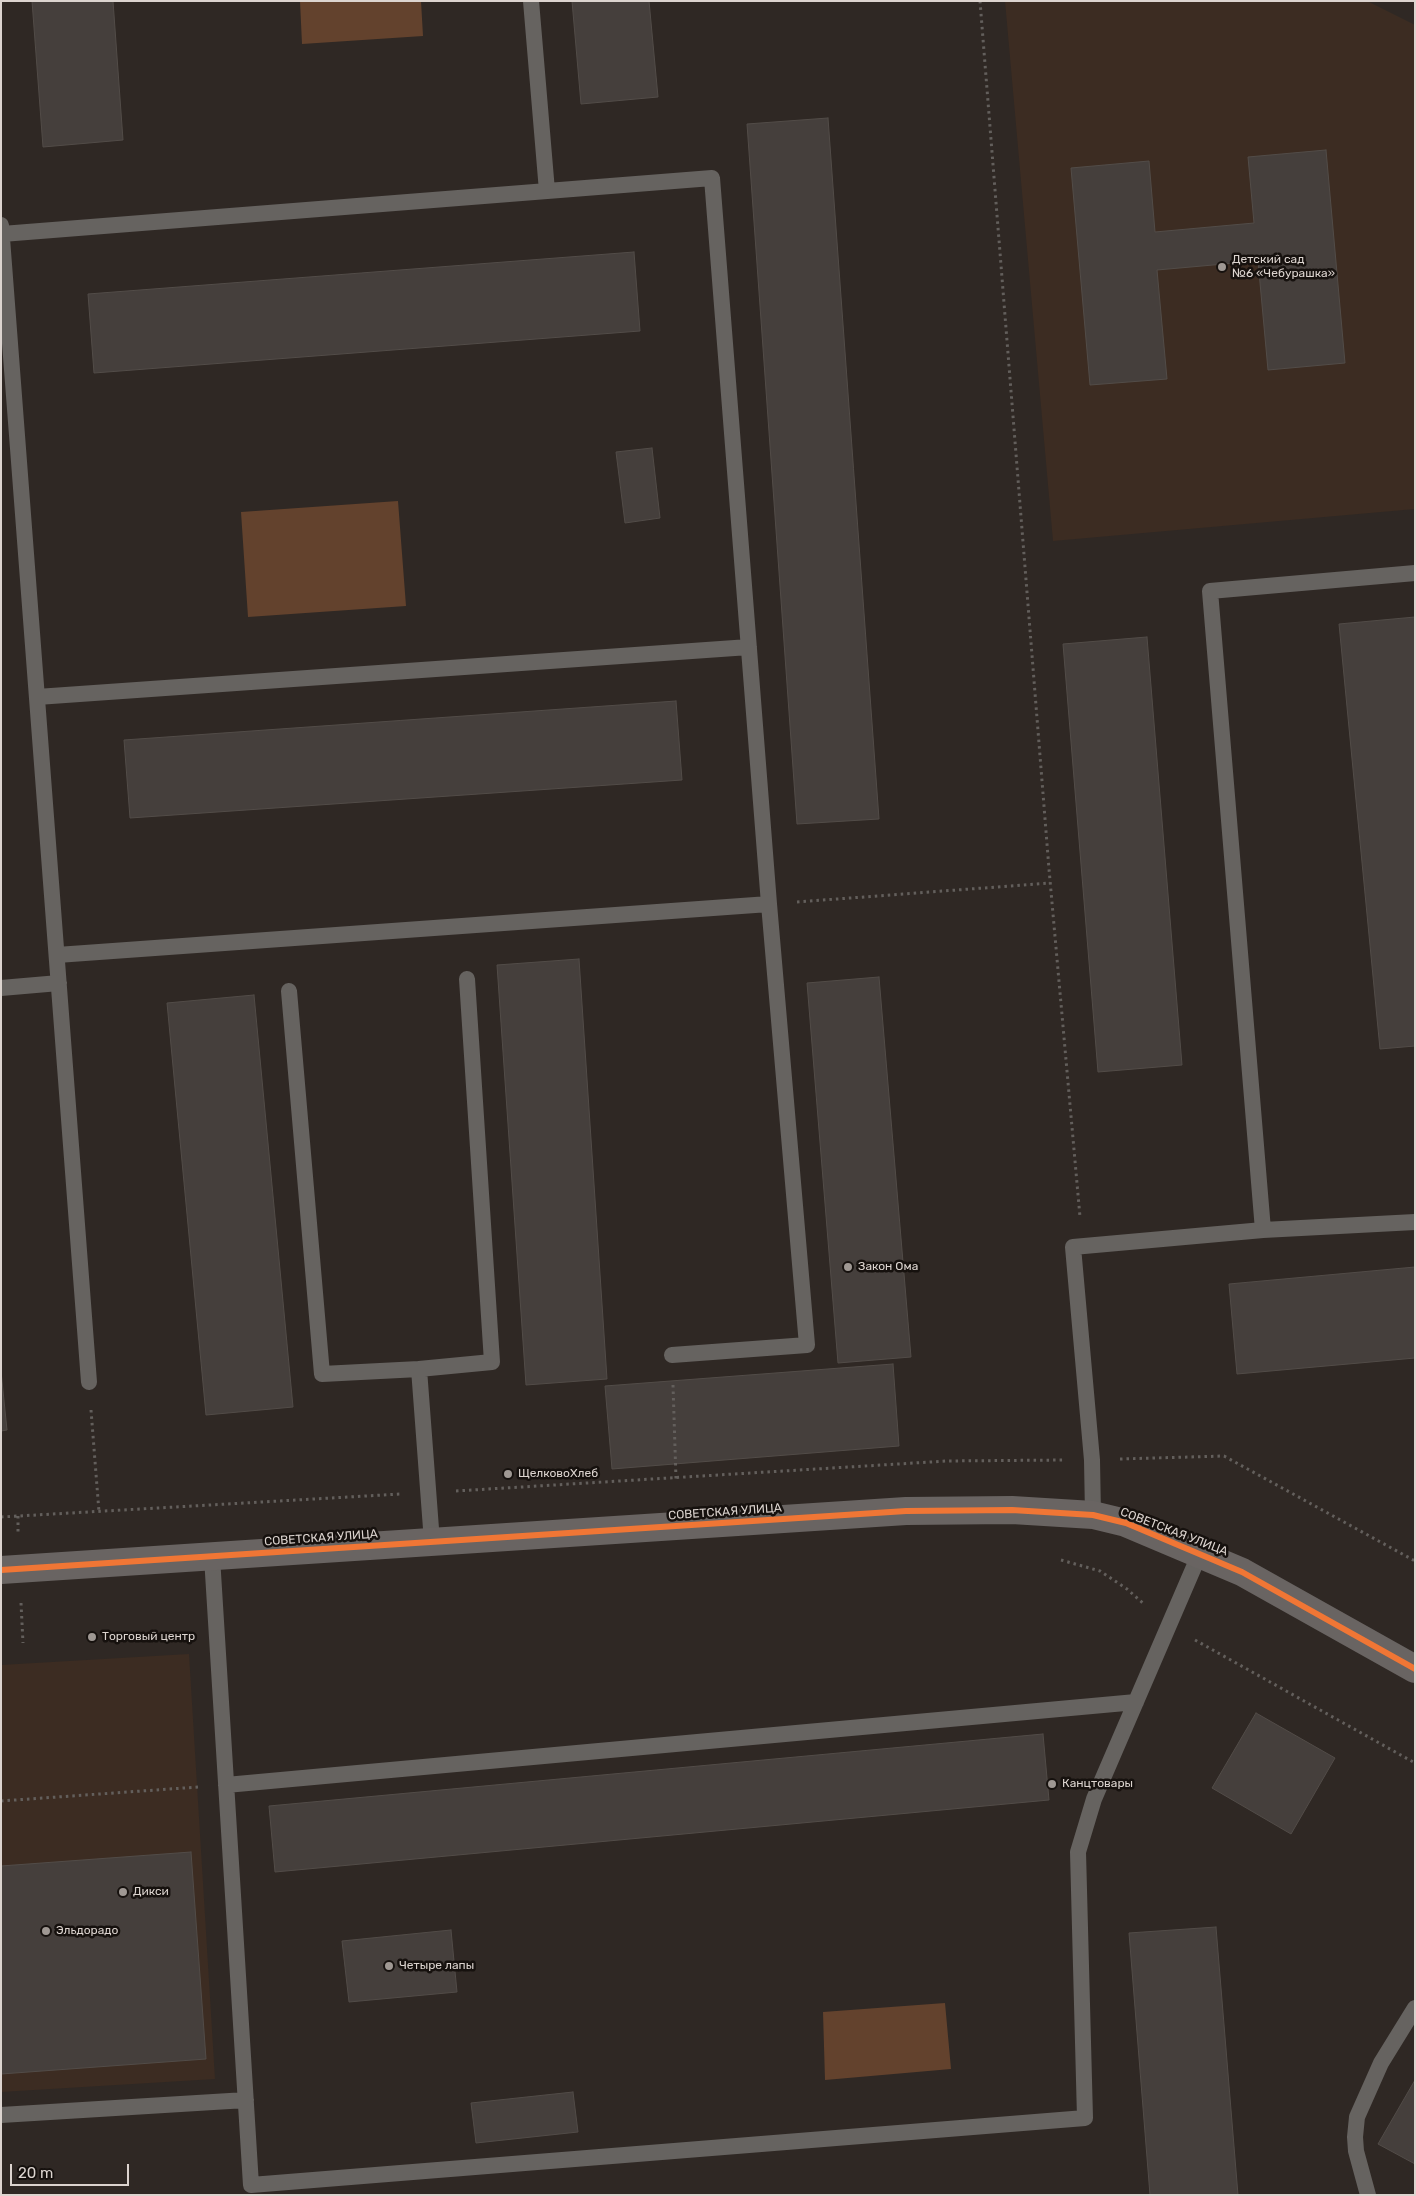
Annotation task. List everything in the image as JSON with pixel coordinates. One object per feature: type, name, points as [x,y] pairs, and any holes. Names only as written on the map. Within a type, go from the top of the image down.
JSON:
[{"type":"street","name":"СОВЕТСКАЯ УЛИЦА","points":[[1,1570],[906,1511],[1012,1510],[1094,1515],[1126,1523],[1242,1572],[1415,1670]]},
{"type":"lane","points":[[531,1],[547,192]]},
{"type":"lane","points":[[90,1382],[2,230],[547,192],[712,178],[769,904],[807,1345],[672,1355]]},
{"type":"lane","points":[[1263,1230],[1210,591],[1415,572]]},
{"type":"lane","points":[[37,698],[749,647]]},
{"type":"lane","points":[[57,955],[769,904]]},
{"type":"lane","points":[[290,991],[322,1374],[420,1369],[492,1362],[467,979]]},
{"type":"lane","points":[[1,988],[59,983]]},
{"type":"lane","points":[[1094,1515],[1092,1460],[1073,1247],[1263,1230],[1415,1222]]},
{"type":"lane","points":[[420,1369],[432,1542]]},
{"type":"lane","points":[[212,1557],[251,2185],[1085,2118],[1078,1852],[1094,1799],[1200,1553]]},
{"type":"lane","points":[[226,1784],[1136,1702]]},
{"type":"lane","points":[[1368,2195],[1356,2151],[1357,2117],[1381,2063],[1415,2008]]},
{"type":"lane","points":[[1,2115],[246,2100]]},
{"type":"path","points":[[980,1],[1050,883],[1083,1246]]},
{"type":"path","points":[[769,904],[1050,883]]},
{"type":"path","points":[[672,1355],[676,1479]]},
{"type":"path","points":[[90,1382],[99,1512]]},
{"type":"path","points":[[1061,1560],[1100,1571],[1127,1588],[1169,1626],[1415,1763]]},
{"type":"path","points":[[1,1800],[226,1784]]},
{"type":"shaded area","points":[[300,1],[421,1],[423,36],[302,44]]},
{"type":"shaded area","name":"Детский сад №6 «Чебурашка»","points":[[1005,1],[1367,1],[1415,25],[1415,509],[1053,541]]},
{"type":"shaded area","points":[[398,501],[406,606],[248,617],[241,512]]},
{"type":"shaded area","points":[[189,1654],[215,2079],[1,2092],[1,1665]]},
{"type":"shaded area","points":[[945,2003],[951,2069],[825,2080],[823,2012]]},
{"type":"building","points":[[32,1],[113,1],[123,140],[43,147]]},
{"type":"building","points":[[572,1],[649,1],[658,97],[581,104]]},
{"type":"building","points":[[828,118],[879,819],[797,824],[747,124]]},
{"type":"building","points":[[1326,150],[1345,363],[1268,370],[1258,261],[1157,270],[1167,379],[1090,385],[1071,168],[1149,161],[1155,232],[1254,223],[1248,157]]},
{"type":"building","points":[[634,252],[640,331],[94,373],[88,294]]},
{"type":"building","points":[[652,448],[660,518],[625,523],[616,452]]},
{"type":"building","points":[[1415,617],[1415,1046],[1380,1049],[1339,624]]},
{"type":"building","points":[[1147,637],[1182,1065],[1098,1072],[1063,644]]},
{"type":"building","points":[[676,701],[682,780],[130,818],[124,740]]},
{"type":"building","points":[[579,959],[607,1379],[526,1385],[497,965]]},
{"type":"building","points":[[879,977],[911,1357],[838,1363],[807,983]]},
{"type":"building","points":[[254,995],[293,1407],[206,1415],[167,1003]]},
{"type":"building","points":[[1415,1267],[1415,1358],[1237,1374],[1229,1284]]},
{"type":"building","points":[[893,1364],[899,1446],[612,1469],[605,1386]]},
{"type":"building","points":[[1,1371],[7,1430],[1,1431]]},
{"type":"building","points":[[1256,1713],[1335,1758],[1291,1834],[1212,1788]]},
{"type":"building","points":[[1043,1734],[1049,1800],[275,1872],[269,1806]]},
{"type":"building","points":[[191,1852],[206,2059],[1,2074],[1,1866]]},
{"type":"building","points":[[1216,1927],[1238,2195],[1150,2195],[1129,1933]]},
{"type":"building","points":[[451,1930],[457,1992],[349,2002],[342,1941]]},
{"type":"building","points":[[1415,2080],[1415,2164],[1378,2144]]},
{"type":"building","points":[[573,2092],[578,2132],[476,2143],[471,2103]]},
{"type":"cycle path","points":[[1,1570],[906,1511],[1012,1510],[1093,1515],[1126,1523],[1242,1572],[1415,1669]]},
{"type":"place","name":"Детский сад №6 «Чебурашка»","points":[[1222,267]]},
{"type":"place","name":"Закон Ома","points":[[848,1267]]},
{"type":"place","name":"ЩелковоХлеб","points":[[508,1474]]},
{"type":"place","name":"Торговый центр","points":[[92,1637]]},
{"type":"place","name":"Канцтовары","points":[[1052,1784]]},
{"type":"place","name":"Дикси","points":[[123,1892]]},
{"type":"place","name":"Эльдорадо","points":[[46,1931]]},
{"type":"place","name":"Четыре лапы","points":[[389,1966]]}]
